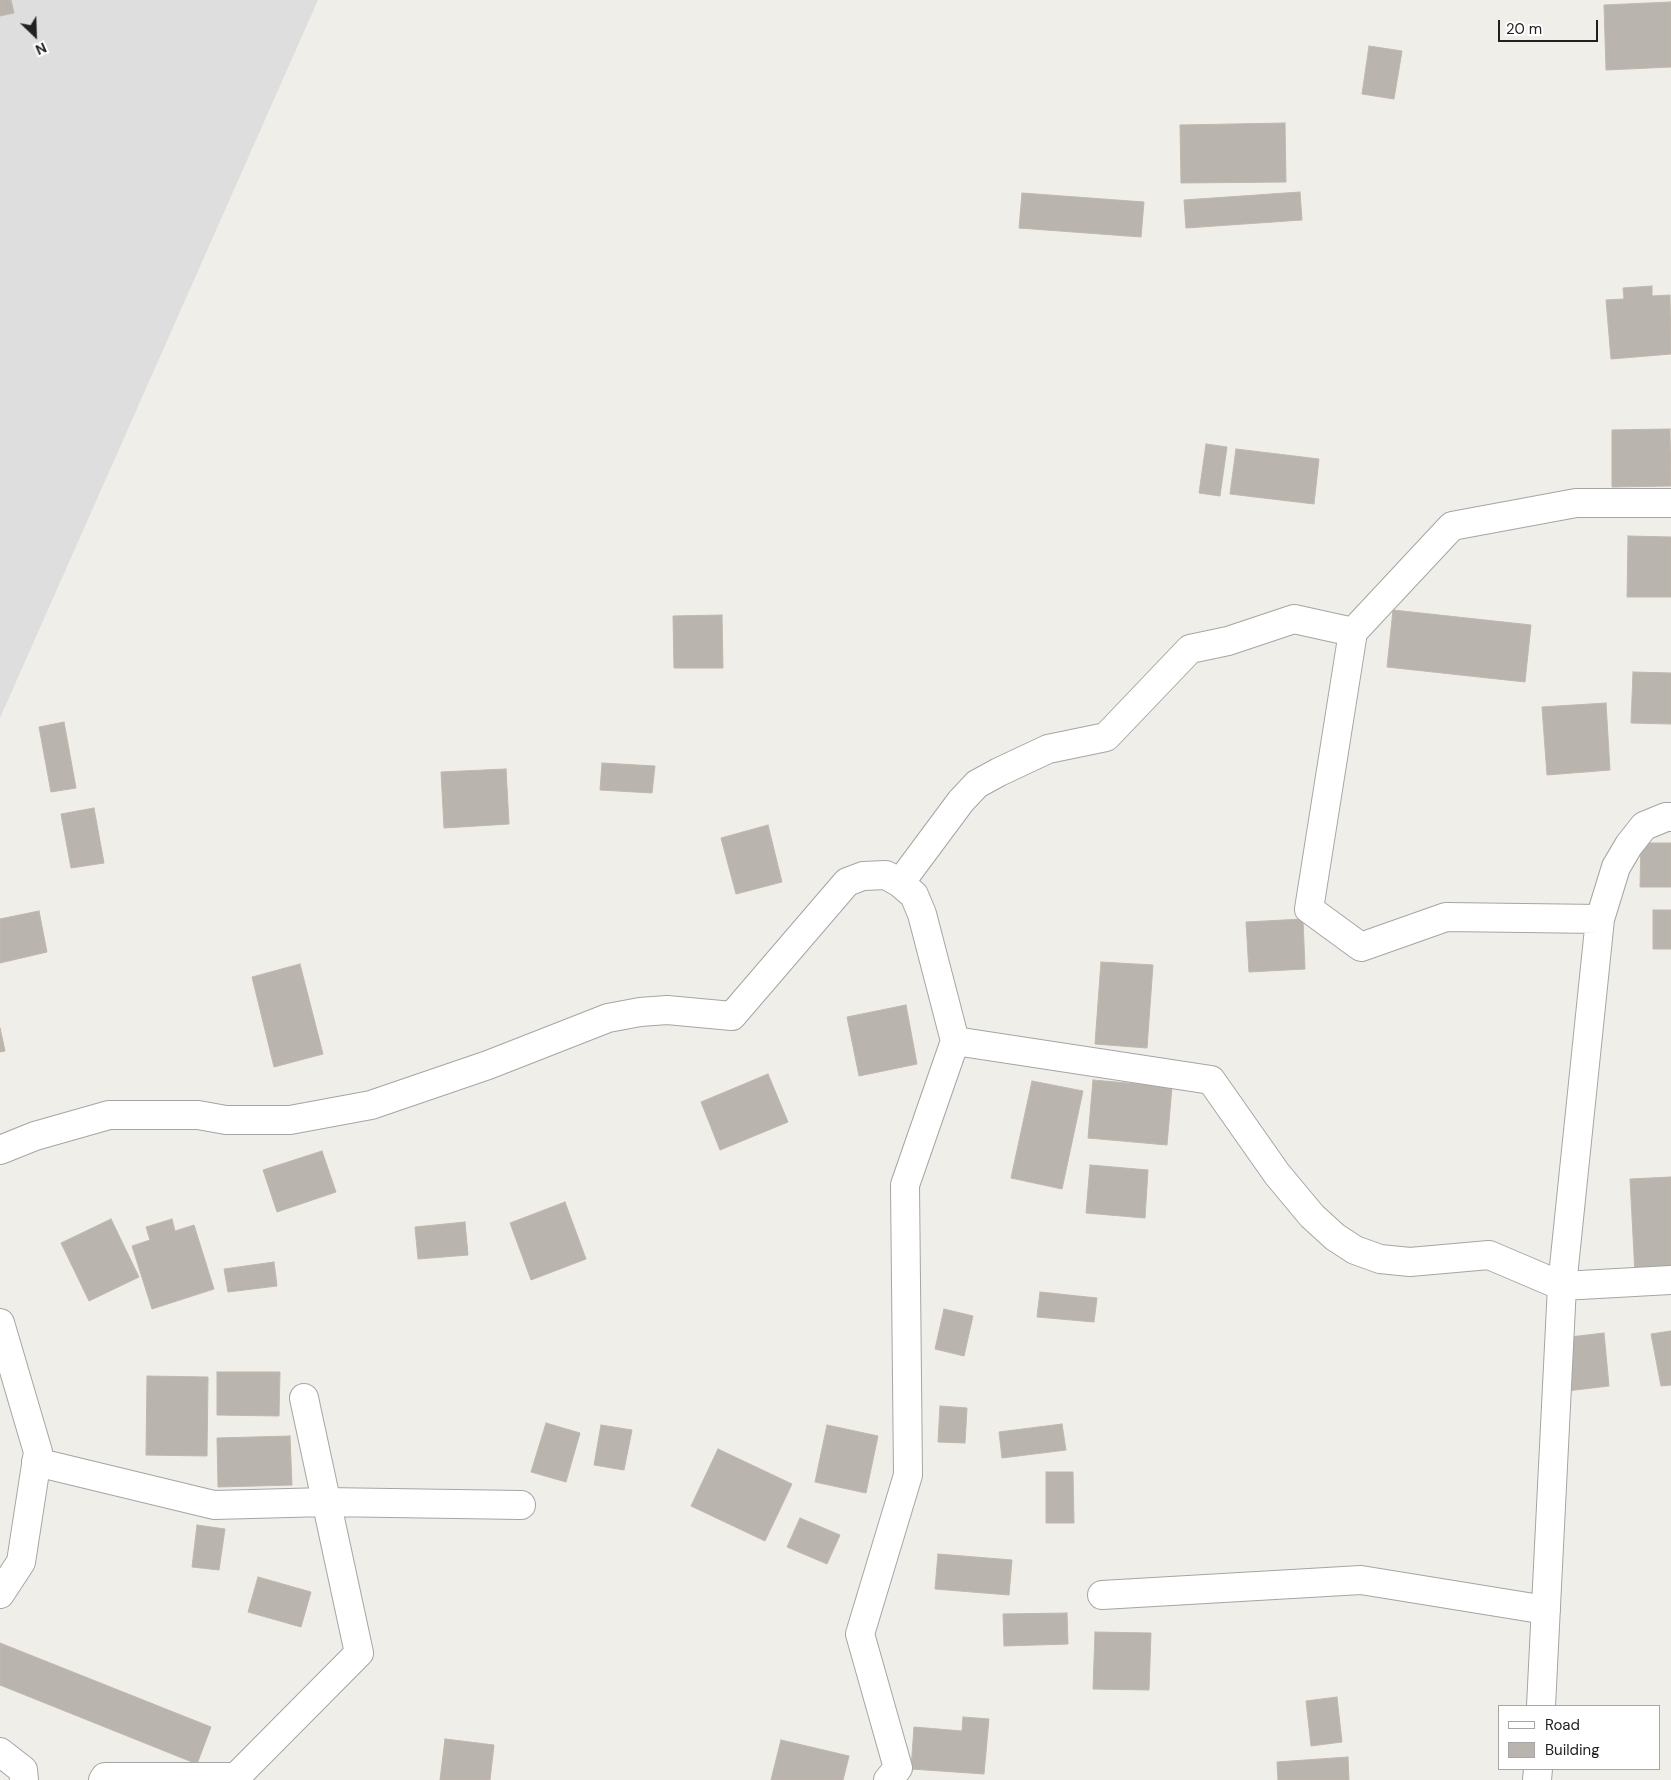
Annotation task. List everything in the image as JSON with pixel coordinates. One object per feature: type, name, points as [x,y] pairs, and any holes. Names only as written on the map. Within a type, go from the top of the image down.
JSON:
[{"type":"street","points":[[1600,920],[1446,916],[1360,947],[1309,909],[1354,632],[1452,526],[1576,503],[1671,503]]},
{"type":"street","points":[[900,882],[962,801],[978,784],[1048,749],[1106,738],[1190,650],[1228,641],[1294,619],[1354,632]]},
{"type":"street","points":[[1541,1705],[1562,1286],[1600,920],[1616,867],[1629,845],[1644,826],[1666,817],[1671,817]]},
{"type":"street","points":[[0,1150],[35,1136],[110,1115],[198,1115],[226,1120],[290,1120],[371,1105],[488,1066],[608,1018],[640,1012],[667,1010],[732,1016],[847,882],[863,876],[886,875],[900,882],[914,895],[922,914],[955,1041],[905,1185],[908,1475],[860,1634],[898,1768],[888,1780]]},
{"type":"street","points":[[955,1041],[1211,1080],[1276,1174],[1312,1216],[1335,1237],[1355,1250],[1380,1259],[1410,1262],[1489,1255],[1562,1286],[1671,1280]]},
{"type":"street","points":[[0,1323],[38,1452],[21,1562],[0,1594]]},
{"type":"street","points":[[103,1780],[105,1776],[237,1779],[359,1653],[304,1398]]},
{"type":"street","points":[[36,1462],[214,1505],[326,1502],[521,1504]]},
{"type":"street","points":[[1102,1595],[1361,1580],[1546,1610]]},
{"type":"street","points":[[0,1752],[23,1770],[24,1780]]},
{"type":"shaded area","points":[[0,0],[318,0],[0,718]]},
{"type":"building","points":[[0,0],[11,0],[14,13],[0,16]]},
{"type":"building","points":[[1671,2],[1671,67],[1606,70],[1604,5]]},
{"type":"building","points":[[1369,46],[1402,51],[1394,99],[1362,94]]},
{"type":"building","points":[[1285,123],[1286,182],[1181,183],[1180,125]]},
{"type":"building","points":[[1300,192],[1302,220],[1186,228],[1184,200]]},
{"type":"building","points":[[1022,193],[1144,202],[1141,237],[1019,228]]},
{"type":"building","points":[[1652,286],[1652,296],[1670,295],[1671,354],[1611,359],[1606,300],[1624,299],[1623,288]]},
{"type":"building","points":[[1670,429],[1671,486],[1612,487],[1612,430]]},
{"type":"building","points":[[1206,444],[1227,447],[1220,496],[1199,493]]},
{"type":"building","points":[[1236,449],[1319,459],[1314,504],[1230,494]]},
{"type":"building","points":[[1628,536],[1671,537],[1671,597],[1627,597]]},
{"type":"building","points":[[1393,610],[1531,625],[1525,682],[1387,667]]},
{"type":"building","points":[[722,615],[723,668],[674,668],[673,616]]},
{"type":"building","points":[[1633,672],[1671,673],[1671,724],[1631,723]]},
{"type":"building","points":[[1606,703],[1610,770],[1547,775],[1542,707]]},
{"type":"building","points":[[64,722],[76,788],[51,792],[39,727]]},
{"type":"building","points":[[602,763],[655,766],[652,793],[600,790]]},
{"type":"building","points":[[506,769],[509,824],[444,828],[441,772]]},
{"type":"building","points":[[94,808],[104,863],[71,868],[61,814]]},
{"type":"building","points":[[768,825],[782,882],[736,894],[721,838]]},
{"type":"building","points":[[1641,843],[1671,843],[1671,887],[1640,887]]},
{"type":"building","points":[[1653,910],[1671,910],[1671,949],[1653,949]]},
{"type":"building","points":[[39,911],[47,952],[0,963],[0,919]]},
{"type":"building","points":[[1303,919],[1305,969],[1249,972],[1246,922]]},
{"type":"building","points":[[1101,962],[1153,965],[1147,1048],[1095,1044]]},
{"type":"building","points":[[300,964],[323,1054],[274,1067],[252,977]]},
{"type":"building","points":[[906,1005],[917,1064],[859,1076],[847,1017]]},
{"type":"building","points":[[0,1028],[5,1051],[0,1052]]},
{"type":"building","points":[[768,1074],[788,1122],[720,1150],[701,1102]]},
{"type":"building","points":[[1093,1080],[1172,1087],[1167,1145],[1088,1138]]},
{"type":"building","points":[[1032,1081],[1083,1091],[1062,1189],[1011,1178]]},
{"type":"building","points":[[322,1151],[336,1192],[277,1212],[263,1170]]},
{"type":"building","points":[[1090,1165],[1148,1170],[1145,1218],[1086,1213]]},
{"type":"building","points":[[1671,1177],[1671,1271],[1635,1274],[1630,1179]]},
{"type":"building","points":[[565,1202],[586,1259],[531,1280],[510,1223]]},
{"type":"building","points":[[111,1219],[139,1277],[89,1301],[61,1243]]},
{"type":"building","points":[[172,1219],[175,1231],[194,1225],[214,1289],[152,1309],[132,1246],[150,1240],[146,1227]]},
{"type":"building","points":[[465,1222],[468,1255],[418,1259],[415,1227]]},
{"type":"building","points":[[274,1262],[277,1286],[228,1292],[224,1269]]},
{"type":"building","points":[[1040,1292],[1097,1298],[1094,1322],[1037,1317]]},
{"type":"building","points":[[944,1309],[973,1316],[964,1356],[935,1349]]},
{"type":"building","points":[[1671,1331],[1671,1385],[1661,1386],[1651,1334]]},
{"type":"building","points":[[1604,1333],[1609,1386],[1567,1391],[1561,1338]]},
{"type":"building","points":[[217,1372],[280,1372],[279,1416],[217,1415]]},
{"type":"building","points":[[147,1376],[208,1377],[207,1456],[146,1455]]},
{"type":"building","points":[[940,1406],[967,1408],[965,1443],[938,1442]]},
{"type":"building","points":[[546,1423],[580,1433],[566,1482],[531,1472]]},
{"type":"building","points":[[1062,1424],[1066,1450],[1002,1458],[999,1432]]},
{"type":"building","points":[[601,1425],[632,1430],[624,1470],[594,1465]]},
{"type":"building","points":[[827,1425],[878,1436],[866,1493],[815,1482]]},
{"type":"building","points":[[290,1436],[292,1485],[218,1487],[217,1438]]},
{"type":"building","points":[[718,1449],[792,1484],[765,1541],[691,1506]]},
{"type":"building","points":[[1046,1472],[1073,1472],[1074,1523],[1046,1523]]},
{"type":"building","points":[[800,1518],[840,1535],[827,1564],[787,1547]]},
{"type":"building","points":[[197,1525],[225,1529],[219,1570],[192,1567]]},
{"type":"building","points":[[938,1554],[1012,1560],[1009,1595],[935,1589]]},
{"type":"building","points":[[258,1577],[311,1592],[301,1627],[248,1612]]},
{"type":"building","points":[[1067,1613],[1068,1644],[1004,1646],[1003,1614]]},
{"type":"building","points":[[1095,1632],[1151,1633],[1149,1690],[1093,1689]]},
{"type":"building","points":[[0,1643],[211,1727],[197,1764],[0,1685]]},
{"type":"building","points":[[1337,1697],[1342,1742],[1311,1746],[1306,1701]]},
{"type":"building","points":[[963,1717],[989,1719],[984,1774],[911,1769],[914,1727],[962,1731]]},
{"type":"building","points":[[445,1739],[494,1745],[490,1780],[440,1780]]},
{"type":"building","points":[[781,1740],[849,1756],[843,1780],[771,1780]]},
{"type":"building","points":[[1348,1757],[1349,1780],[1278,1780],[1277,1762]]}]
